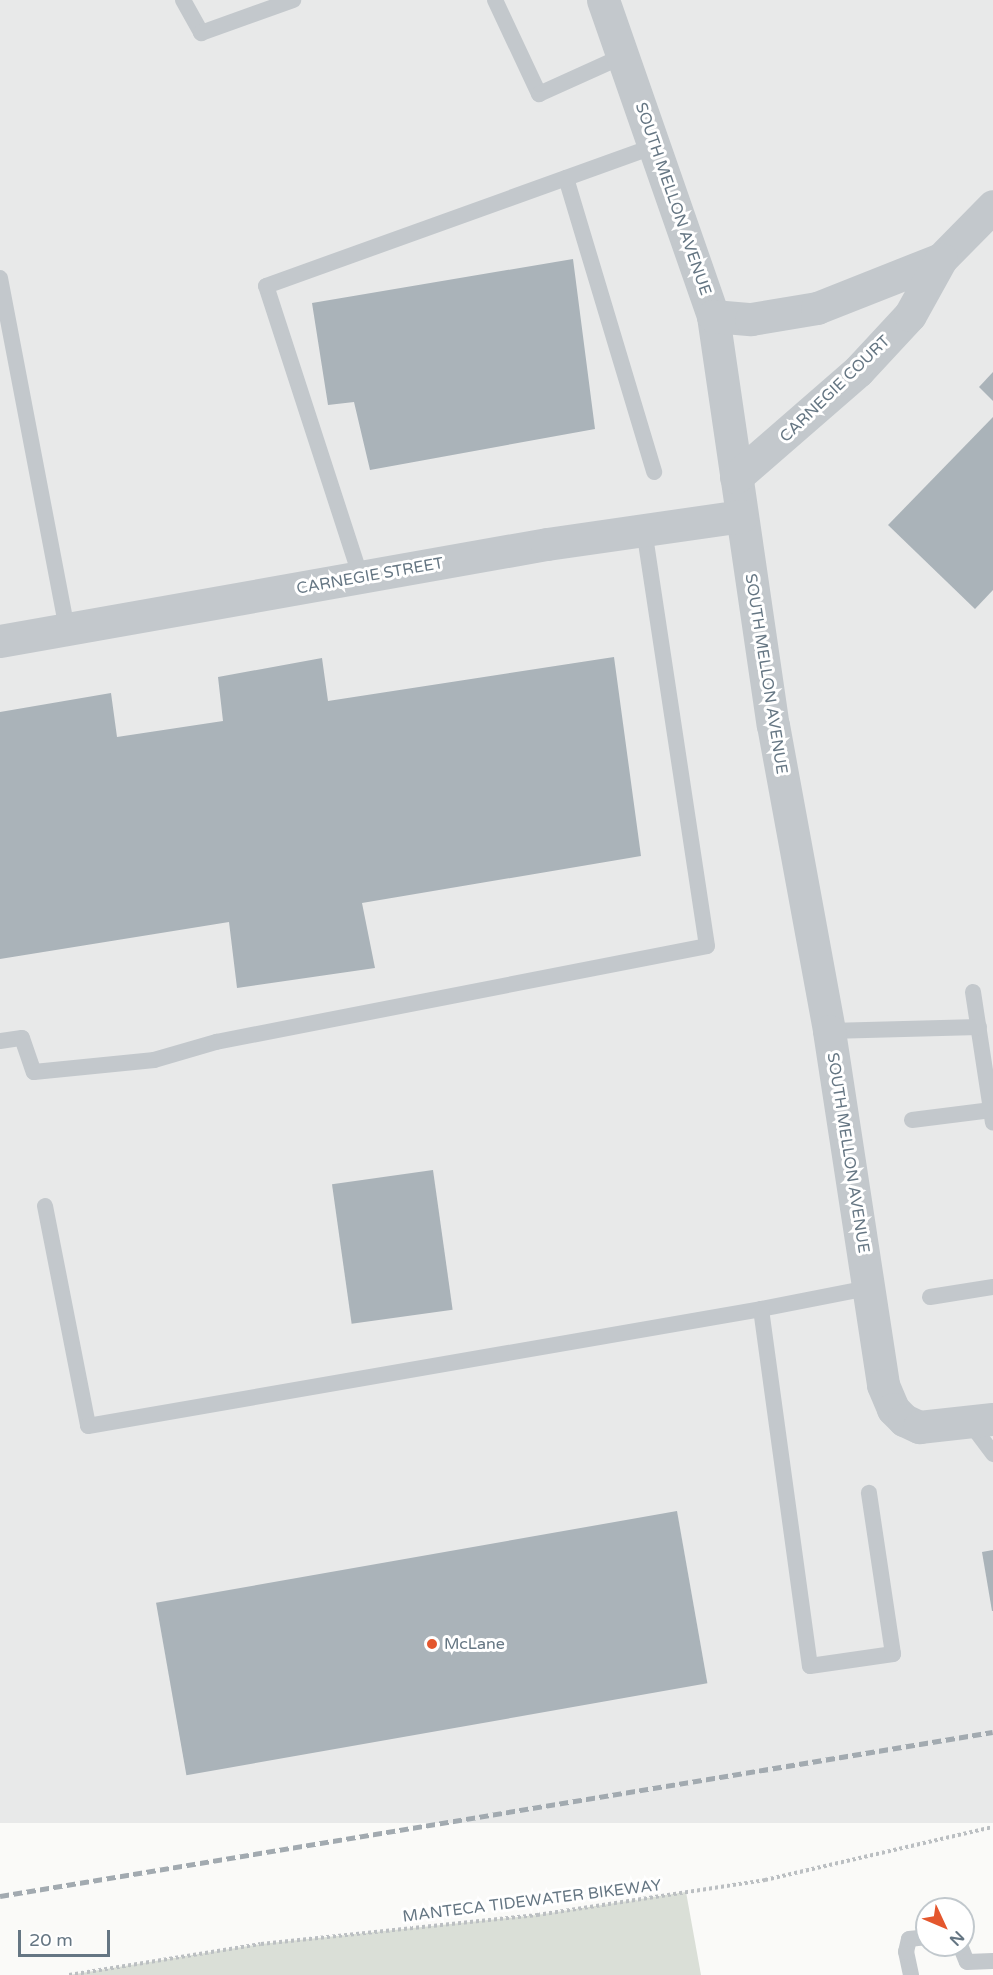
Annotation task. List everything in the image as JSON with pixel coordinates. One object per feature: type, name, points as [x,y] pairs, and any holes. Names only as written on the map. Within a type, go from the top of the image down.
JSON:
[{"type":"street","name":"SOUTH MELLON AVENUE","points":[[603,0],[713,316],[773,725],[829,1030],[879,1362],[886,1393],[893,1409],[904,1420],[920,1427],[981,1421]]},
{"type":"street","points":[[713,316],[751,319],[817,308],[941,260],[993,206]]},
{"type":"street","name":"CARNEGIE COURT","points":[[736,477],[858,371],[910,315],[941,260]]},
{"type":"street","name":"CARNEGIE STREET","points":[[0,641],[644,530],[741,516]]},
{"type":"lane","points":[[183,0],[201,33],[293,0]]},
{"type":"lane","points":[[495,0],[538,94],[623,56]]},
{"type":"lane","points":[[361,578],[266,285],[655,146]]},
{"type":"lane","points":[[566,178],[654,472]]},
{"type":"lane","points":[[0,278],[67,630]]},
{"type":"lane","points":[[0,1041],[22,1038],[34,1072],[154,1060],[216,1042],[707,946],[644,530]]},
{"type":"lane","points":[[912,1120],[992,1116],[973,992]]},
{"type":"lane","points":[[829,1030],[979,1027]]},
{"type":"lane","points":[[45,1206],[88,1426],[761,1309],[868,1288]]},
{"type":"lane","points":[[930,1297],[993,1287]]},
{"type":"lane","points":[[761,1309],[810,1666],[893,1654],[869,1493]]},
{"type":"lane","points":[[981,1421],[993,1454]]},
{"type":"lane","points":[[911,1975],[906,1952],[909,1940],[915,1939]]},
{"type":"lane","points":[[965,1957],[967,1962],[993,1961]]},
{"type":"path","name":"MANTECA TIDEWATER BIKEWAY","points":[[69,1975],[261,1944],[537,1915],[765,1880],[993,1827]]},
{"type":"shaded area","points":[[0,0],[993,0],[993,1823],[0,1823]]},
{"type":"shaded area","points":[[686,1892],[701,1975],[69,1975],[261,1944],[537,1915]]},
{"type":"building","points":[[573,259],[595,429],[370,470],[354,402],[328,405],[312,303]]},
{"type":"building","points":[[993,372],[993,401],[979,387]]},
{"type":"building","points":[[993,417],[993,590],[975,609],[888,525]]},
{"type":"building","points":[[614,657],[641,856],[362,903],[375,968],[237,988],[229,922],[0,959],[0,712],[111,693],[117,737],[223,721],[218,677],[322,658],[328,701]]},
{"type":"building","points":[[433,1170],[453,1310],[352,1324],[332,1184]]},
{"type":"building","name":"McLane","points":[[677,1511],[707,1683],[186,1775],[156,1603]]},
{"type":"building","points":[[993,1550],[993,1611],[992,1611],[982,1552]]},
{"type":"railway","points":[[0,1896],[993,1732]]},
{"type":"place","name":"McLane","points":[[432,1644]]}]
